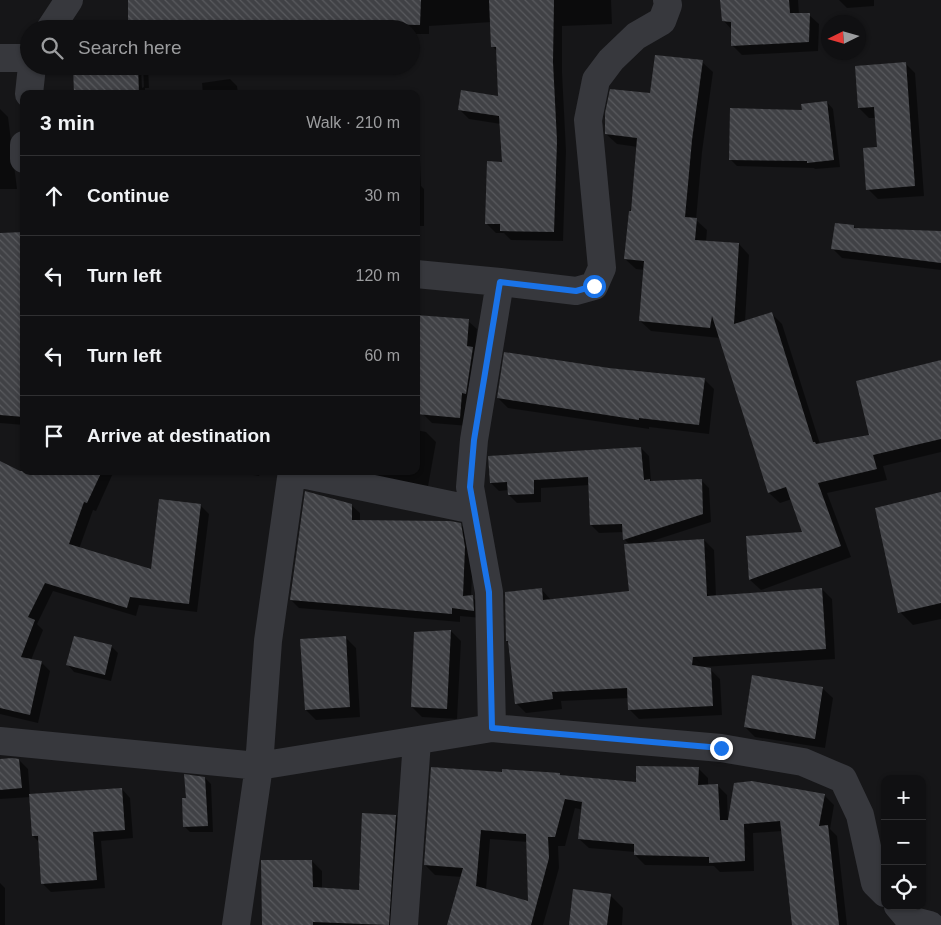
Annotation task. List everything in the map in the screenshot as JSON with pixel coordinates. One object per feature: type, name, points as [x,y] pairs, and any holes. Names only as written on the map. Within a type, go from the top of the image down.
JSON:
[{"type":"street","points":[[56,20],[69,0]]},
{"type":"street","points":[[420,274],[576,291],[594,286],[602,268],[588,120],[596,80],[611,60],[636,36],[662,21],[668,0]]},
{"type":"street","points":[[0,58],[20,58]]},
{"type":"street","points":[[29,90],[31,75]]},
{"type":"street","points":[[492,728],[489,592],[470,487],[474,440],[500,282]]},
{"type":"street","points":[[236,925],[259,766],[268,641],[292,475]]},
{"type":"street","points":[[306,475],[474,510]]},
{"type":"street","points":[[0,741],[259,766],[492,728],[721,748],[803,762],[843,779],[860,815],[875,883],[881,889]]},
{"type":"street","points":[[404,925],[417,741]]},
{"type":"street","points":[[901,910],[910,920],[930,925]]},
{"type":"building","points":[[128,0],[421,0],[420,25],[420,20],[128,20]]},
{"type":"building","points":[[489,0],[554,0],[553,62],[557,141],[554,232],[500,231],[500,224],[485,224],[487,161],[502,162],[499,116],[458,110],[461,90],[498,96],[496,47],[491,47]]},
{"type":"building","points":[[720,0],[789,0],[790,13],[810,13],[809,42],[731,46],[731,22],[722,21]]},
{"type":"building","points":[[655,55],[703,60],[692,140],[685,217],[697,218],[695,240],[739,243],[734,324],[772,312],[813,442],[816,444],[869,435],[856,381],[941,360],[941,439],[873,455],[877,469],[818,483],[841,546],[749,580],[746,536],[802,532],[786,487],[768,493],[712,316],[710,328],[639,321],[644,261],[624,259],[629,211],[631,211],[637,138],[605,134],[605,113],[610,89],[650,93]]},
{"type":"building","points":[[906,62],[915,186],[866,190],[863,148],[877,147],[874,107],[858,108],[855,66]]},
{"type":"building","points":[[73,75],[138,75],[139,90],[74,90]]},
{"type":"building","points":[[827,101],[834,160],[807,163],[807,161],[729,160],[730,108],[802,110],[801,104]]},
{"type":"building","points":[[835,223],[854,225],[854,228],[941,231],[941,263],[831,249]]},
{"type":"building","points":[[20,232],[20,417],[0,415],[0,233]]},
{"type":"building","points":[[420,315],[469,319],[467,346],[473,347],[466,394],[462,393],[460,418],[420,414]]},
{"type":"building","points":[[504,352],[609,368],[705,378],[699,425],[639,418],[639,420],[497,398]]},
{"type":"building","points":[[641,447],[644,480],[702,479],[703,514],[623,540],[622,524],[590,525],[588,477],[534,480],[534,494],[508,495],[507,482],[490,483],[488,456]]},
{"type":"building","points":[[0,461],[20,471],[20,475],[100,475],[87,503],[84,502],[69,544],[151,569],[159,499],[201,504],[189,604],[130,597],[127,608],[45,583],[28,617],[35,620],[21,657],[42,661],[30,715],[0,708]]},
{"type":"building","points":[[305,491],[352,504],[352,520],[450,521],[461,523],[465,547],[463,596],[473,595],[474,611],[452,608],[452,614],[290,600]]},
{"type":"building","points":[[941,492],[941,603],[898,613],[875,508]]},
{"type":"building","points":[[704,539],[707,596],[822,588],[826,649],[693,657],[692,665],[711,668],[713,706],[628,710],[627,688],[552,692],[553,699],[515,704],[508,641],[506,641],[505,592],[542,588],[543,600],[629,591],[624,544]]},
{"type":"building","points":[[451,630],[447,709],[411,707],[414,632]]},
{"type":"building","points":[[74,636],[112,645],[105,675],[66,665]]},
{"type":"building","points":[[346,636],[350,707],[305,710],[300,639]]},
{"type":"building","points":[[752,675],[823,687],[815,739],[744,727]]},
{"type":"building","points":[[0,759],[19,759],[22,788],[0,790]]},
{"type":"building","points":[[636,766],[699,767],[698,785],[718,784],[720,820],[728,820],[734,783],[752,781],[825,794],[819,826],[828,825],[839,925],[792,925],[780,821],[744,824],[745,861],[709,863],[709,857],[634,855],[634,844],[578,839],[582,802],[565,799],[555,837],[548,837],[549,858],[531,925],[447,925],[463,868],[424,865],[431,767],[502,772],[502,769],[560,773],[560,775],[636,782]],"holes":[[[481,830],[526,834],[528,901],[476,886]]]},
{"type":"building","points":[[184,774],[205,777],[208,826],[183,827],[182,798],[186,798]]},
{"type":"building","points":[[122,788],[125,830],[93,832],[97,880],[41,884],[38,836],[32,836],[29,794]]},
{"type":"building","points":[[362,813],[396,815],[389,925],[313,922],[313,925],[262,925],[261,860],[312,860],[313,887],[359,890]]},
{"type":"building","points":[[573,889],[611,894],[607,925],[569,925]]},
{"type":"route","points":[[594,286],[576,291],[500,282],[474,440],[470,487],[489,592],[492,728],[721,748]]}]
